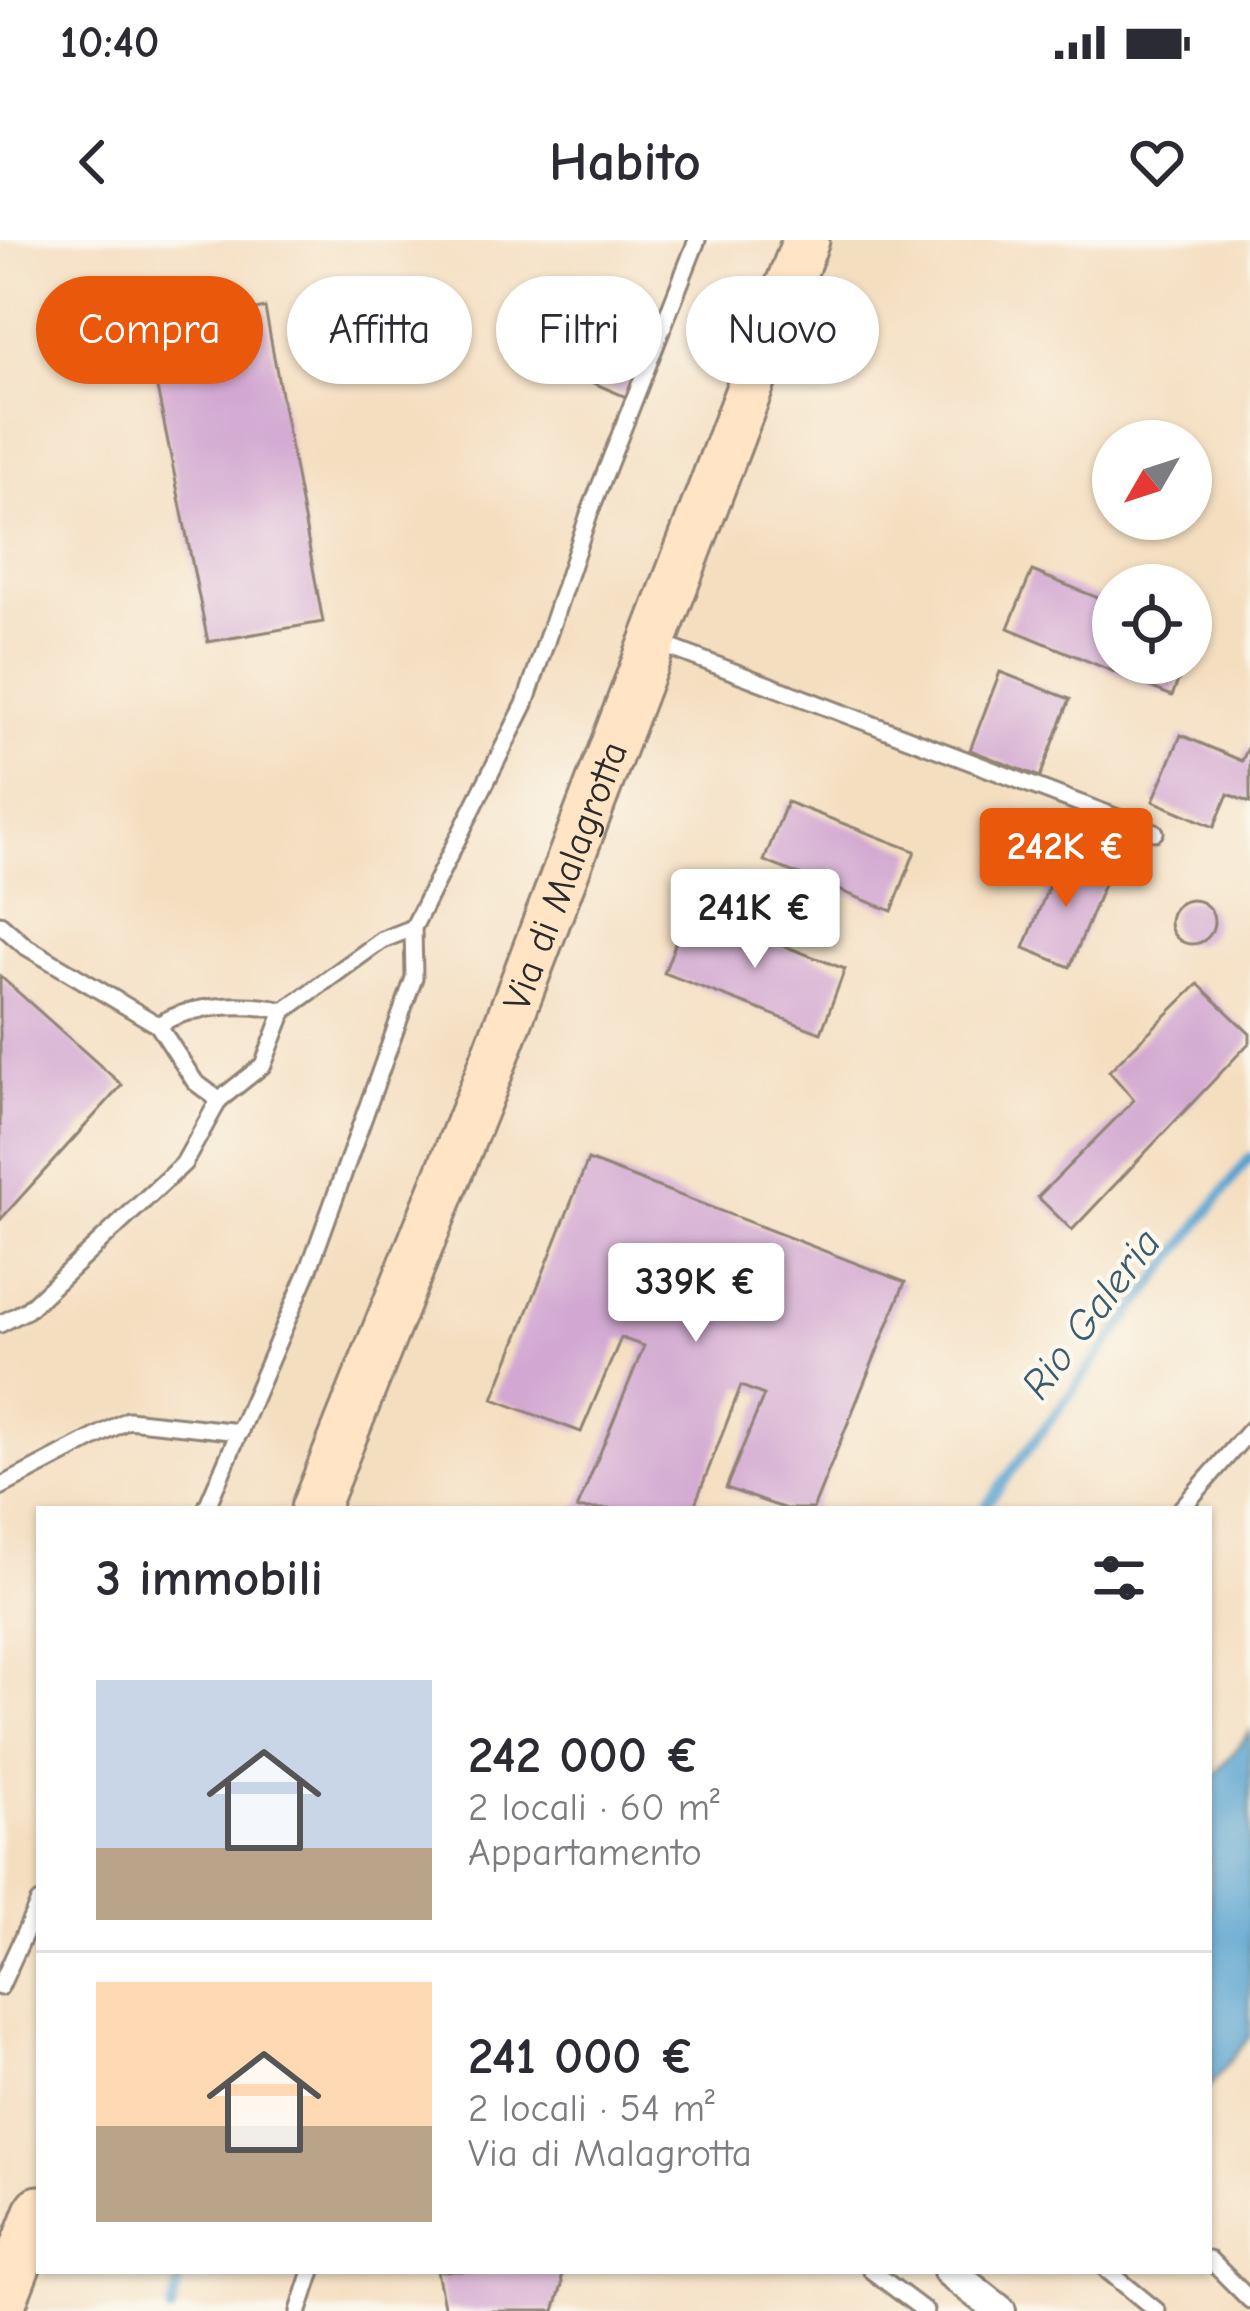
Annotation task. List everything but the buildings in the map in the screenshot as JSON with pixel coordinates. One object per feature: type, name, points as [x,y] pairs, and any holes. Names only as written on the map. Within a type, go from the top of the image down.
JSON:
[{"type":"main road","name":"Via di Malagrotta","points":[[315,1506],[484,1086],[806,240]]},
{"type":"main road","points":[[0,2310],[36,2217]]},
{"type":"street","points":[[953,2274],[1000,2311]]},
{"type":"lane","points":[[207,1506],[309,1270],[414,978],[413,928],[525,704],[589,514],[697,240]]},
{"type":"lane","points":[[653,641],[1155,832]]},
{"type":"lane","points":[[0,924],[26,946],[158,1025],[195,1082],[219,1100]]},
{"type":"lane","points":[[0,1324],[27,1310],[184,1162],[219,1100],[263,1065],[284,1010],[382,940],[413,928]]},
{"type":"lane","points":[[158,1025],[174,1014],[257,1005],[284,1010]]},
{"type":"lane","points":[[0,1486],[128,1420],[241,1432]]},
{"type":"lane","points":[[1184,1506],[1250,1430]]},
{"type":"lane","points":[[0,1987],[36,1909]]},
{"type":"lane","points":[[1212,2262],[1250,2300]]},
{"type":"lane","points":[[299,2311],[311,2274]]},
{"type":"lane","points":[[876,2274],[926,2311]]},
{"type":"lane","points":[[1112,2274],[1157,2311]]},
{"type":"water","points":[[1250,1732],[1250,2037],[1212,2083],[1212,1778]]},
{"type":"waterway","name":"Rio Galeria","points":[[985,1506],[1250,1157]]},
{"type":"waterway","name":"Rio Galeria","points":[[171,2311],[181,2274]]}]
